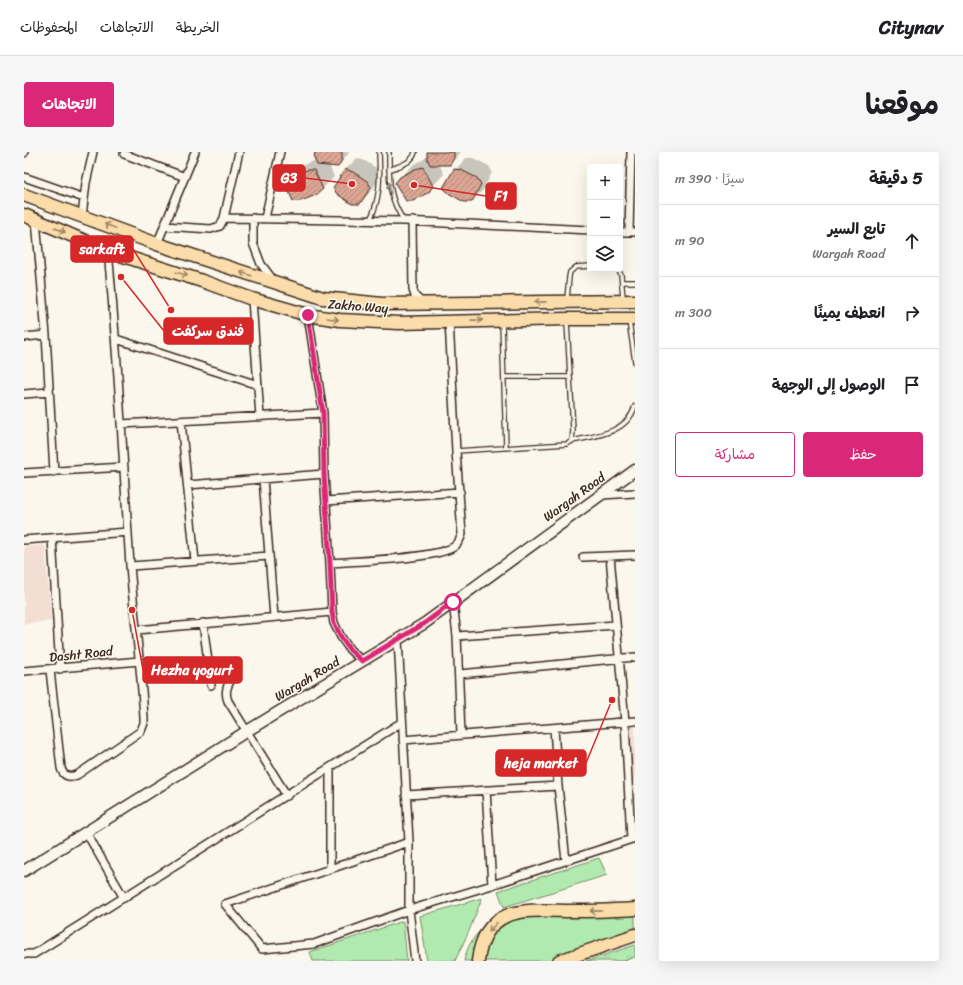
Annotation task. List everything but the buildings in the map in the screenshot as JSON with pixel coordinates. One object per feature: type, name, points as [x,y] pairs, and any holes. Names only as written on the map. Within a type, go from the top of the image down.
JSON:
[{"type":"highway","name":"Zakho Way","points":[[24,195],[157,244],[323,298],[382,304],[626,301]]},
{"type":"highway","name":"Zakho Way","points":[[24,215],[108,251],[202,281],[252,300],[308,315],[340,320],[391,322],[628,319]]},
{"type":"highway","points":[[589,301],[596,305],[597,312],[594,318],[590,319]]},
{"type":"highway","points":[[626,301],[616,303],[613,309],[614,315],[628,319]]},
{"type":"highway","points":[[478,961],[484,940],[495,924],[512,913],[526,910],[597,911],[635,909]]},
{"type":"highway","points":[[559,961],[635,935]]},
{"type":"street","points":[[82,216],[93,152]]},
{"type":"street","points":[[157,244],[196,152]]},
{"type":"street","points":[[164,226],[211,229],[220,226],[224,218],[239,152]]},
{"type":"street","points":[[265,218],[280,152]]},
{"type":"street","points":[[631,152],[632,232]]},
{"type":"street","points":[[124,154],[185,177]]},
{"type":"street","points":[[24,177],[84,198]]},
{"type":"street","points":[[224,218],[408,221],[587,230]]},
{"type":"street","points":[[253,218],[253,243],[261,264],[276,283]]},
{"type":"street","points":[[36,220],[46,335],[54,472]]},
{"type":"street","points":[[408,221],[413,290],[417,299],[422,304]]},
{"type":"street","points":[[50,670],[61,768],[65,775],[73,777],[141,731],[144,718],[128,532],[116,339],[108,251]]},
{"type":"street","points":[[403,304],[413,290]]},
{"type":"street","points":[[252,300],[260,417]]},
{"type":"street","points":[[308,315],[323,413],[324,474],[332,612],[334,623],[341,637],[350,650],[362,661]]},
{"type":"street","points":[[330,563],[435,554],[457,545],[462,534],[449,321]]},
{"type":"street","points":[[24,337],[46,335]]},
{"type":"street","points":[[116,339],[258,385]]},
{"type":"street","points":[[24,394],[50,392]]},
{"type":"street","points":[[121,424],[323,413]]},
{"type":"street","points":[[182,421],[195,561]]},
{"type":"street","points":[[24,474],[124,467]]},
{"type":"street","name":"Wargah Road","points":[[24,870],[247,731],[425,623],[635,470]]},
{"type":"street","points":[[188,485],[324,474]]},
{"type":"street","points":[[263,479],[274,616]]},
{"type":"street","points":[[326,501],[460,492]]},
{"type":"street","points":[[599,496],[635,493]]},
{"type":"street","points":[[24,540],[128,532]]},
{"type":"street","points":[[52,538],[60,669]]},
{"type":"street","points":[[583,557],[635,555]]},
{"type":"street","points":[[131,566],[269,556]]},
{"type":"street","points":[[409,842],[225,904],[262,949],[314,944],[409,910],[492,885],[633,839],[625,722],[618,658],[610,556]]},
{"type":"street","points":[[453,602],[460,674],[461,734]]},
{"type":"street","points":[[137,630],[274,616],[332,612]]},
{"type":"street","points":[[203,623],[211,686]]},
{"type":"street","points":[[457,636],[616,625]]},
{"type":"street","points":[[398,639],[409,842],[409,910],[414,960]]},
{"type":"street","points":[[460,674],[635,657]]},
{"type":"street","name":"Dasht Road","points":[[24,672],[140,661]]},
{"type":"street","points":[[237,671],[228,684],[226,693],[228,701],[287,796]]},
{"type":"street","points":[[403,740],[461,734],[635,721]]},
{"type":"street","points":[[24,954],[34,954],[287,796],[402,722]]},
{"type":"street","points":[[554,728],[558,786],[566,861]]},
{"type":"street","points":[[330,768],[330,869]]},
{"type":"street","points":[[406,795],[558,786]]},
{"type":"street","points":[[486,790],[492,885]]},
{"type":"street","points":[[86,832],[124,898]]},
{"type":"lane","points":[[370,220],[377,205],[380,189],[379,152]]},
{"type":"lane","points":[[389,152],[389,181],[391,195],[396,208],[408,221]]},
{"type":"lane","points":[[389,170],[406,163],[414,156],[415,152]]},
{"type":"lane","points":[[567,302],[570,272],[576,267],[587,266]]},
{"type":"lane","points":[[620,272],[626,301]]},
{"type":"lane","points":[[622,282],[635,282]]},
{"type":"lane","points":[[567,319],[573,430],[572,441]]},
{"type":"lane","points":[[628,319],[635,362]]},
{"type":"lane","points":[[502,320],[506,448]]},
{"type":"lane","points":[[504,377],[570,376]]},
{"type":"lane","points":[[456,451],[567,444],[572,441],[612,431],[625,424],[633,413],[635,406]]},
{"type":"shaded area","points":[[45,545],[51,621],[24,624],[24,547]]},
{"type":"shaded area","points":[[630,727],[635,727],[635,813]]},
{"type":"green space","points":[[599,858],[607,875],[504,907],[498,891]]},
{"type":"green space","points":[[482,898],[455,961],[427,961],[420,916]]},
{"type":"green space","points":[[635,909],[635,935],[559,961],[464,961],[472,940],[477,934],[490,925],[508,919],[529,914],[575,910]]},
{"type":"green space","points":[[403,921],[407,961],[313,961],[310,952]]},
{"type":"green space","points":[[635,945],[635,957],[624,961],[586,961]]},
{"type":"place","name":"G3","points":[[352,184]]},
{"type":"place","name":"F1","points":[[414,185]]},
{"type":"place","name":"فندق سركفت","points":[[121,277]]},
{"type":"place","name":"sarkaft","points":[[171,310]]},
{"type":"place","name":"Hezha yogurt","points":[[132,610]]},
{"type":"place","name":"heja market","points":[[612,700]]},
{"type":"route","points":[[308,315],[323,413],[324,474],[332,612],[334,623],[341,637],[350,650],[362,661],[425,623],[453,602]]}]
